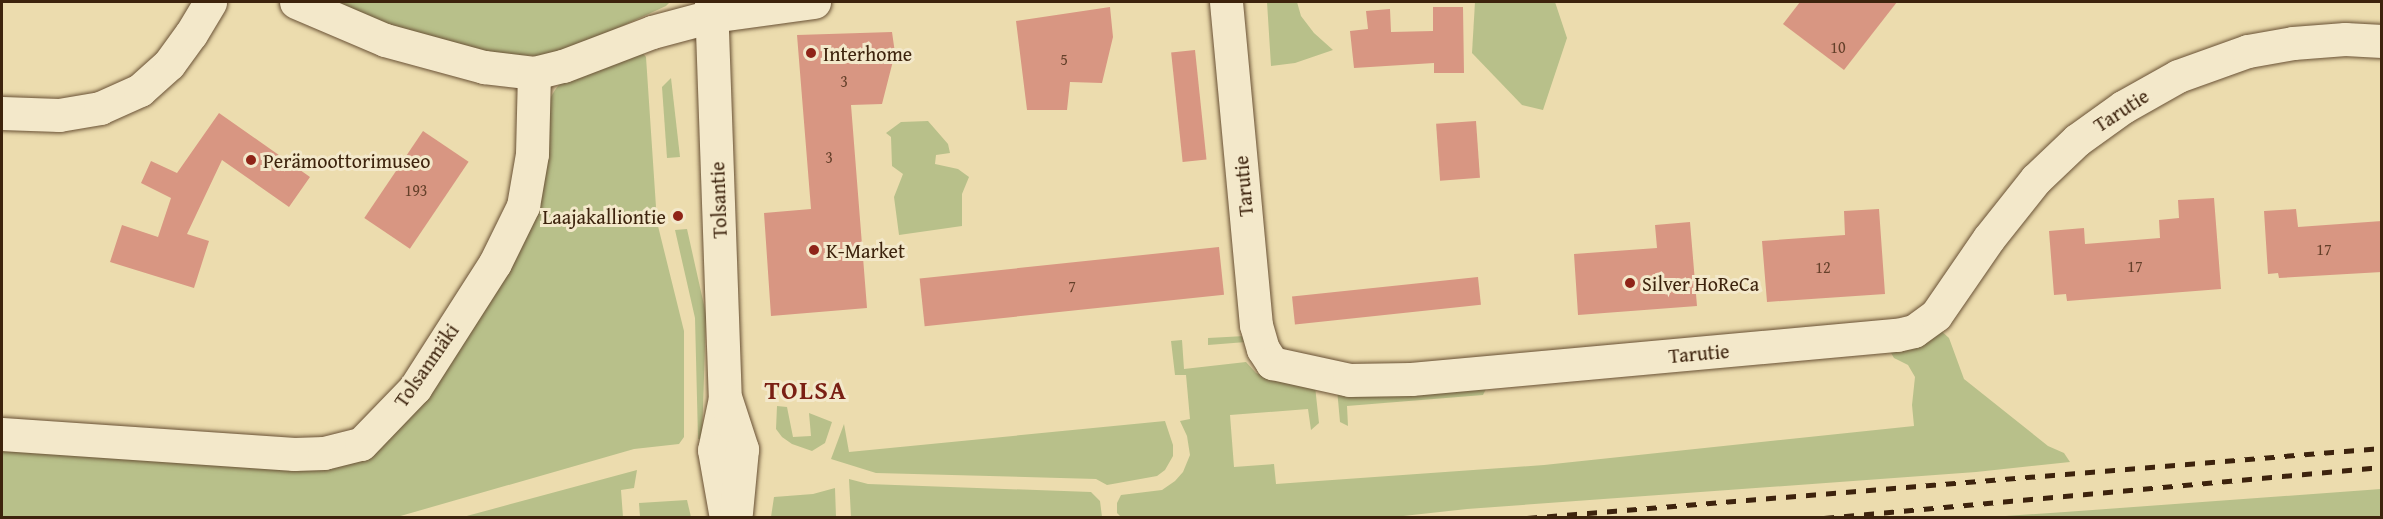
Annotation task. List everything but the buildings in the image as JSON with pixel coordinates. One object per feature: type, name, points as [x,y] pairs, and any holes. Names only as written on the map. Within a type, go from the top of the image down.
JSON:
[{"type":"street","points":[[2,113],[59,116],[100,108],[140,90],[169,64],[192,34],[210,2]]},
{"type":"street","points":[[296,2],[386,40],[484,67],[534,72],[563,66],[711,9],[814,2]]},
{"type":"street","name":"Tarutie","points":[[1226,2],[1256,325],[1263,349],[1272,363],[1349,380],[1411,379],[1885,336],[1914,330],[1936,315],[1989,238],[2036,179],[2077,140],[2123,106],[2178,76],[2248,51],[2345,39],[2382,41]]},
{"type":"street","name":"Tolsantie","points":[[711,9],[725,398],[714,450],[726,518]]},
{"type":"street","name":"Tolsanmäki","points":[[2,434],[294,454],[324,453],[361,444],[415,388],[495,263],[523,206],[532,154],[534,72]]},
{"type":"street","name":"Tolsantie","points":[[725,398],[742,449],[736,518]]},
{"type":"green space","points":[[327,2],[670,2],[666,6],[596,38],[548,56],[499,55],[370,22]]},
{"type":"green space","points":[[1267,2],[1297,2],[1301,16],[1314,33],[1333,50],[1295,63],[1271,66]]},
{"type":"green space","points":[[1475,2],[1555,2],[1567,38],[1543,110],[1522,105],[1472,53]]},
{"type":"green space","points":[[638,47],[646,57],[657,222],[684,331],[684,437],[679,444],[634,449],[397,517],[2,518],[2,440],[360,454],[461,324],[544,109],[555,90],[568,73]]},
{"type":"green space","points":[[671,78],[680,157],[667,158],[662,87]]},
{"type":"green space","points":[[928,121],[948,144],[950,153],[936,155],[935,164],[958,169],[969,177],[962,194],[962,226],[899,235],[894,197],[903,174],[892,166],[891,137],[886,133],[901,122]]},
{"type":"green space","points":[[687,229],[706,314],[702,439],[698,439],[695,318],[675,230]]},
{"type":"green space","points":[[1939,329],[1949,338],[1964,379],[2048,446],[2064,453],[2070,462],[1976,472],[1467,509],[1385,518],[1121,517],[1117,513],[1117,503],[1121,495],[1162,490],[1183,472],[1190,455],[1187,436],[1180,421],[1190,419],[1186,375],[1175,375],[1171,341],[1182,340],[1184,369],[1246,362],[1256,373],[1270,379],[1315,386],[1319,423],[1311,430],[1308,409],[1230,415],[1234,467],[1274,464],[1276,484],[1544,465],[1914,426],[1912,405],[1915,377],[1908,365],[1894,358],[1888,348]]},
{"type":"green space","points":[[1245,336],[1246,342],[1208,345],[1208,338]]},
{"type":"green space","points":[[1487,387],[1483,395],[1347,406],[1348,426],[1340,422],[1337,389]]},
{"type":"green space","points":[[777,406],[787,407],[793,437],[811,436],[809,413],[832,422],[825,443],[812,451],[792,444],[782,437],[776,429]]},
{"type":"green space","points":[[1165,421],[1173,445],[1173,456],[1165,470],[1157,476],[1107,485],[1096,479],[876,473],[831,459],[844,424],[849,452]]},
{"type":"green space","points":[[637,470],[634,488],[621,490],[623,517],[463,517]]},
{"type":"green space","points":[[849,479],[868,484],[1091,492],[1100,501],[1102,517],[851,517]]},
{"type":"green space","points":[[835,488],[836,517],[771,517],[774,497],[813,494]]},
{"type":"green space","points":[[2381,489],[2381,517],[1991,517],[2065,512]]},
{"type":"green space","points":[[687,500],[691,517],[640,517],[639,503]]},
{"type":"railway","points":[[1527,518],[2382,448]]},
{"type":"railway","points":[[1824,518],[2382,467]]},
{"type":"place","name":"Interhome","points":[[811,53]]},
{"type":"place","name":"Perämoottorimuseo","points":[[251,160]]},
{"type":"place","name":"Laajakalliontie","points":[[678,216]]},
{"type":"place","name":"K-Market","points":[[814,250]]},
{"type":"place","name":"Silver HoReCa","points":[[1630,283]]},
{"type":"district","name":"TOLSA","points":[[806,390]]}]
